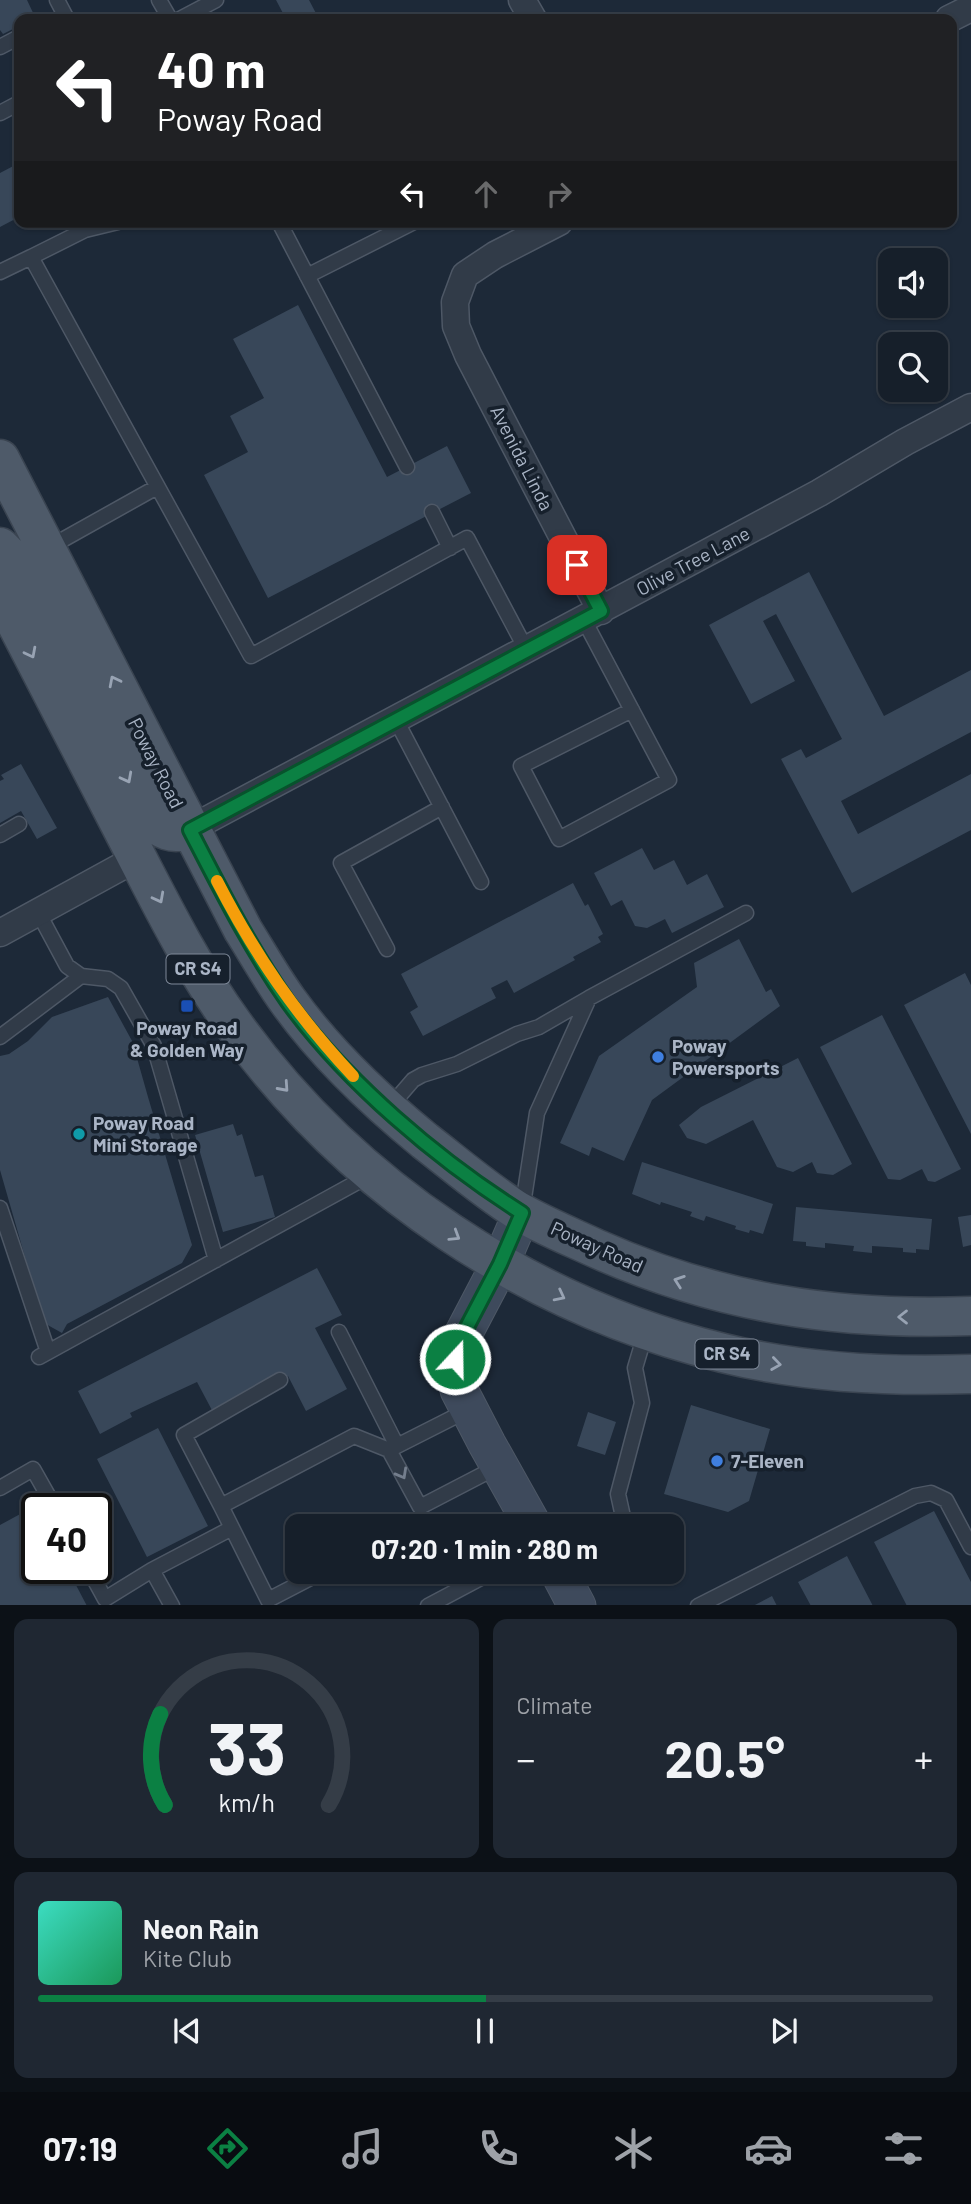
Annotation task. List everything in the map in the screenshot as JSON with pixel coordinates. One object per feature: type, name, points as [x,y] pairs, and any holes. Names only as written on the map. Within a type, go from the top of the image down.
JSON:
[{"type":"main road","name":"Poway Road","points":[[0,458],[243,930],[289,1002],[318,1039],[376,1099],[475,1181],[522,1213],[636,1266],[689,1285],[735,1297],[832,1313],[882,1317],[971,1316]]},
{"type":"main road","points":[[0,547],[10,557],[25,583],[148,818],[161,829],[177,834],[190,830]]},
{"type":"main road","name":"CR S4","points":[[0,592],[137,858],[190,956],[225,1012],[256,1054],[302,1107],[373,1174],[447,1231],[500,1264],[568,1300],[646,1331],[722,1353],[825,1371],[874,1375],[971,1374]]},
{"type":"main road","points":[[137,858],[150,852],[161,851],[173,858],[247,981],[298,1048],[316,1067],[376,1099]]},
{"type":"street","name":"Avenida Linda","points":[[547,228],[495,255],[466,275],[455,302],[456,326],[592,616]]},
{"type":"street","name":"Olive Tree Lane","points":[[190,830],[820,493],[905,442],[971,407]]},
{"type":"street","points":[[0,933],[137,858]]},
{"type":"street","points":[[522,1213],[500,1264],[457,1346],[456,1376],[459,1390],[526,1514]]},
{"type":"lane","points":[[189,14],[216,0]]},
{"type":"lane","points":[[0,272],[93,228]]},
{"type":"lane","points":[[282,228],[407,467]]},
{"type":"lane","points":[[307,276],[402,228]]},
{"type":"lane","points":[[31,257],[250,656],[467,538],[527,651]]},
{"type":"lane","points":[[46,549],[157,487]]},
{"type":"lane","points":[[432,512],[450,548]]},
{"type":"lane","points":[[592,616],[632,710],[669,780],[559,839],[521,766],[632,710]]},
{"type":"lane","points":[[396,720],[481,882]]},
{"type":"lane","points":[[387,949],[341,863],[442,807]]},
{"type":"lane","points":[[0,835],[19,824]]},
{"type":"lane","points":[[38,912],[66,966],[81,976],[108,979],[121,988],[154,1046],[216,1260]]},
{"type":"lane","points":[[376,1099],[422,1075],[457,1064],[517,1034],[539,1027],[746,913]]},
{"type":"lane","points":[[0,1037],[81,976]]},
{"type":"lane","points":[[522,1213],[537,1113],[589,998]]},
{"type":"lane","points":[[0,1208],[43,1354],[373,1174]]},
{"type":"lane","points":[[622,1514],[618,1494],[642,1403],[635,1368],[646,1331]]},
{"type":"lane","points":[[339,1332],[420,1507],[499,1466]]},
{"type":"lane","points":[[280,1380],[184,1435],[268,1600],[299,1584]]},
{"type":"lane","points":[[221,1506],[354,1436],[393,1448],[469,1409]]},
{"type":"lane","points":[[0,1488],[33,1469],[47,1493]]},
{"type":"lane","points":[[698,1605],[915,1496],[931,1493],[946,1500],[971,1548]]},
{"type":"lane","points":[[96,1584],[106,1602],[152,1570],[232,1528]]},
{"type":"lane","points":[[152,1570],[172,1605]]},
{"type":"lane","points":[[428,1605],[469,1584]]},
{"type":"building","points":[[0,0],[27,0],[34,14],[14,14],[14,28],[3,34],[0,30]]},
{"type":"building","points":[[276,0],[309,0],[316,14],[283,14]]},
{"type":"building","points":[[14,166],[14,220],[0,227],[0,173]]},
{"type":"building","points":[[298,305],[387,477],[447,446],[471,493],[268,598],[204,475],[248,452],[230,416],[264,398],[233,339]]},
{"type":"building","points":[[809,572],[884,716],[971,670],[971,732],[841,801],[858,834],[971,774],[971,830],[852,893],[781,759],[801,749],[806,758],[842,739],[776,614],[763,621],[795,681],[751,704],[709,625]]},
{"type":"building","points":[[21,764],[57,828],[37,839],[21,811],[0,823],[0,781],[4,779],[1,775]]},
{"type":"building","points":[[642,848],[654,870],[674,860],[687,885],[707,874],[724,907],[672,933],[665,919],[647,928],[635,926],[622,900],[611,906],[594,873]]},
{"type":"building","points":[[573,883],[585,906],[588,904],[603,934],[598,937],[601,942],[573,957],[575,960],[514,993],[507,980],[491,988],[496,998],[423,1036],[410,1012],[418,1007],[401,974]]},
{"type":"building","points":[[739,939],[766,992],[771,989],[780,1006],[652,1100],[624,1161],[592,1147],[589,1156],[560,1143],[599,1056],[697,987],[694,963]]},
{"type":"building","points":[[965,973],[971,985],[971,1134],[904,1005]]},
{"type":"building","name":"Poway Road Mini Storage","points":[[108,997],[137,1050],[135,1051],[192,1245],[182,1263],[67,1324],[62,1333],[44,1323],[0,1170],[0,1056],[9,1054],[28,1041],[52,1017]]},
{"type":"building","points":[[882,1015],[961,1169],[935,1182],[928,1181],[922,1169],[900,1180],[888,1179],[820,1047]]},
{"type":"building","points":[[798,1058],[852,1164],[833,1175],[817,1173],[812,1162],[793,1172],[777,1167],[753,1120],[706,1144],[687,1138],[679,1125],[701,1107]]},
{"type":"building","name":"Poway Road Mini Storage","points":[[233,1124],[237,1136],[242,1134],[255,1177],[263,1175],[275,1217],[223,1232],[195,1135]]},
{"type":"building","points":[[642,1162],[773,1204],[763,1234],[735,1229],[736,1226],[706,1216],[704,1221],[690,1216],[692,1212],[661,1202],[660,1205],[632,1194]]},
{"type":"building","points":[[796,1207],[932,1219],[929,1250],[916,1249],[916,1253],[903,1252],[903,1248],[872,1246],[872,1253],[853,1251],[854,1246],[825,1243],[825,1248],[806,1246],[806,1242],[793,1241]]},
{"type":"building","points":[[971,1215],[971,1245],[963,1247],[958,1217]]},
{"type":"building","points":[[317,1268],[342,1315],[315,1328],[347,1389],[306,1411],[288,1376],[214,1414],[197,1382],[130,1413],[132,1417],[100,1434],[78,1391]]},
{"type":"building","name":"7-Eleven","points":[[691,1405],[770,1429],[749,1501],[728,1512],[664,1494]]},
{"type":"building","points":[[588,1412],[616,1422],[605,1455],[577,1446]]},
{"type":"building","points":[[158,1428],[208,1526],[147,1557],[97,1459]]},
{"type":"building","points":[[934,1511],[971,1582],[971,1605],[906,1605],[874,1542]]},
{"type":"building","points":[[21,1514],[21,1584],[75,1584],[86,1605],[0,1605],[0,1525]]},
{"type":"building","points":[[847,1556],[872,1605],[810,1605],[798,1582]]},
{"type":"building","points":[[772,1596],[776,1605],[755,1605]]},
{"type":"slow traffic","points":[[217,881],[243,930],[289,1002],[318,1039],[353,1076]]},
{"type":"place","name":"Poway Road & Golden Way","points":[[187,1006]]},
{"type":"place","name":"Poway Powersports","points":[[658,1057]]},
{"type":"place","name":"Poway Road Mini Storage","points":[[79,1134]]},
{"type":"place","name":"7-Eleven","points":[[717,1461]]},
{"type":"route","points":[[455,1359],[457,1346],[500,1264],[522,1213],[475,1181],[404,1124],[318,1039],[289,1002],[243,930],[190,830],[601,611],[577,565]]}]
